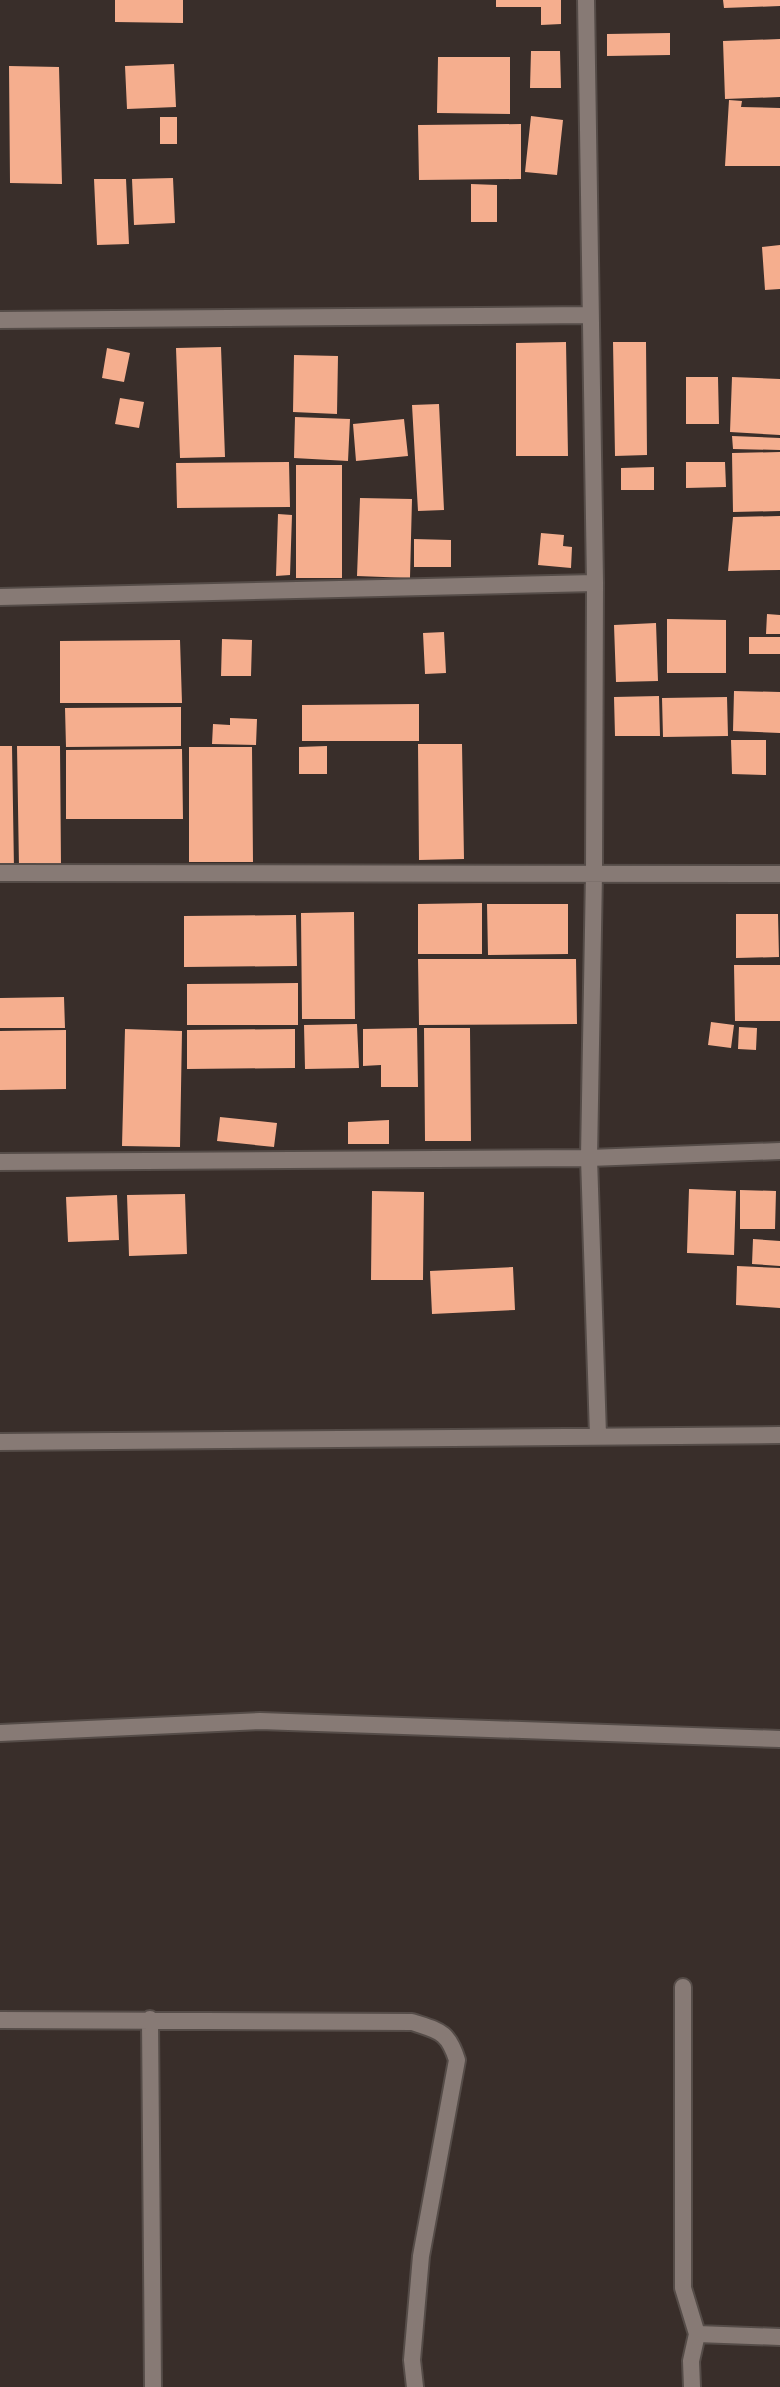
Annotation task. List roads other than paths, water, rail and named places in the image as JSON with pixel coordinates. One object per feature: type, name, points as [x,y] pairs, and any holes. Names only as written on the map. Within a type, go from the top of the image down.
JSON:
[{"type":"street","points":[[586,0],[589,315],[595,583],[594,873],[589,1158],[598,1435]]},
{"type":"street","points":[[0,320],[589,315]]},
{"type":"street","points":[[0,597],[595,583]]},
{"type":"street","points":[[0,873],[780,874]]},
{"type":"street","points":[[0,1162],[589,1158],[780,1152]]},
{"type":"street","points":[[0,1442],[780,1435]]},
{"type":"street","points":[[0,1733],[260,1720],[780,1739]]},
{"type":"street","points":[[683,1987],[683,2288],[697,2334],[691,2361],[692,2387]]},
{"type":"street","points":[[150,2019],[153,2387]]},
{"type":"street","points":[[0,2020],[412,2022],[440,2031],[452,2042],[457,2060],[421,2256],[412,2360],[415,2387]]},
{"type":"street","points":[[697,2334],[780,2337]]}]
